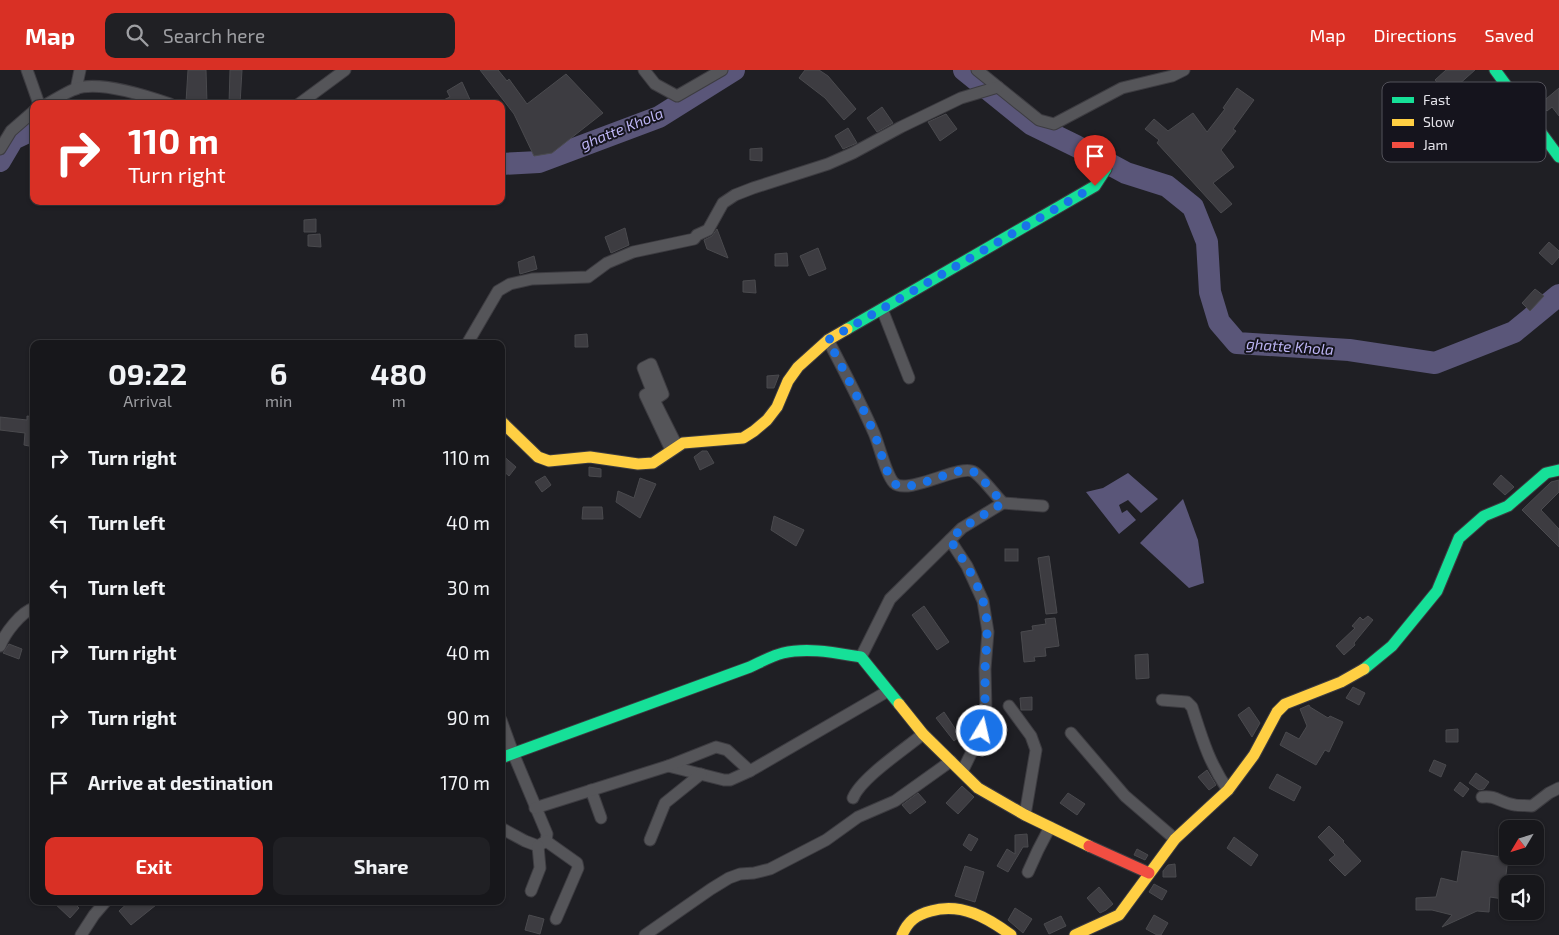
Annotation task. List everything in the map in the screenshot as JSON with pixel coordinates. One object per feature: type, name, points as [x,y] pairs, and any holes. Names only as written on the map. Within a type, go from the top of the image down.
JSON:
[{"type":"street","points":[[27,70],[38,100]]},
{"type":"street","points":[[76,89],[80,70]]},
{"type":"street","points":[[304,100],[345,70]]},
{"type":"street","points":[[644,70],[655,84],[678,96],[722,70]]},
{"type":"street","points":[[977,70],[1039,120],[1054,124],[1122,88],[1172,76],[1184,70]]},
{"type":"street","points":[[1495,70],[1504,82]]},
{"type":"street","points":[[55,100],[76,89],[99,87],[120,90],[156,100]]},
{"type":"street","points":[[468,340],[498,291],[510,284],[532,280],[588,277],[607,262],[633,252],[694,239],[697,235],[708,230],[722,203],[735,196],[753,188],[828,164],[961,98],[998,87]]},
{"type":"street","points":[[0,149],[11,131],[30,114]]},
{"type":"street","points":[[1546,139],[1559,157]]},
{"type":"street","points":[[505,425],[538,458],[549,461],[590,457],[638,464],[652,463],[683,443],[743,438],[767,420],[777,407],[788,381],[798,367],[828,340],[1095,186],[1106,169]]},
{"type":"street","points":[[882,309],[909,378]]},
{"type":"street","points":[[828,340],[875,434],[894,483],[908,486],[966,469],[974,471],[1003,503]]},
{"type":"street","points":[[651,364],[663,394],[654,400],[674,448],[644,396],[652,391],[643,368],[651,364]]},
{"type":"street","points":[[1075,935],[1119,915],[1175,839],[1228,790],[1254,755],[1277,712],[1285,704],[1341,682],[1370,665],[1392,646],[1437,591],[1459,538],[1484,516],[1508,506],[1546,473],[1559,470]]},
{"type":"street","points":[[861,657],[890,599],[962,528],[1003,503],[1043,506]]},
{"type":"street","points":[[950,540],[967,566],[983,601],[988,632],[985,669],[986,710],[982,731],[962,772]]},
{"type":"street","points":[[0,646],[5,634],[30,609]]},
{"type":"street","points":[[505,756],[750,668],[782,654],[801,651],[837,653],[861,657],[923,734],[978,788],[1025,815],[1149,874]]},
{"type":"street","points":[[668,766],[730,780],[750,771],[888,692]]},
{"type":"street","points":[[1162,700],[1188,702],[1192,707],[1206,752],[1216,773],[1228,790]]},
{"type":"street","points":[[1010,706],[1031,736],[1036,750],[1025,815]]},
{"type":"street","points":[[505,731],[547,834],[542,843],[540,868],[531,891]]},
{"type":"street","points":[[1071,733],[1125,796],[1175,839]]},
{"type":"street","points":[[854,798],[864,781],[923,734]]},
{"type":"street","points":[[535,808],[668,766],[716,747],[727,750],[750,771]]},
{"type":"street","points":[[645,935],[730,878],[740,874],[770,869],[826,840],[858,817],[895,801],[951,761]]},
{"type":"street","points":[[650,840],[665,803],[701,774]]},
{"type":"street","points":[[1482,797],[1492,796],[1514,805],[1532,806],[1549,792],[1559,788]]},
{"type":"street","points":[[591,790],[601,818]]},
{"type":"street","points":[[1028,872],[1050,827]]},
{"type":"street","points":[[505,830],[525,841],[542,843],[577,864],[578,868],[556,919]]},
{"type":"street","points":[[81,935],[103,905]]},
{"type":"street","points":[[902,935],[910,921],[922,913],[936,908],[948,908],[962,909],[974,913],[989,920],[1011,935]]},
{"type":"shaded area","points":[[1128,473],[1158,499],[1141,513],[1128,500],[1119,505],[1122,513],[1127,510],[1136,520],[1119,534],[1086,492],[1103,488]]},
{"type":"shaded area","points":[[1183,499],[1198,540],[1204,583],[1189,588],[1140,543]]},
{"type":"building","points":[[188,70],[206,70],[207,100],[186,100]]},
{"type":"building","points":[[230,70],[242,70],[240,100],[229,100]]},
{"type":"building","points":[[480,70],[498,70],[507,81],[509,79],[527,104],[566,74],[603,113],[552,153],[534,156],[514,114]]},
{"type":"building","points":[[805,70],[819,70],[828,76],[856,109],[844,120],[825,98],[799,78]]},
{"type":"building","points":[[1446,70],[1475,70],[1462,82],[1437,82],[1435,80]]},
{"type":"building","points":[[462,82],[470,100],[444,100],[450,97],[447,91]]},
{"type":"building","points":[[1237,88],[1254,100],[1233,129],[1236,131],[1221,150],[1234,167],[1213,183],[1232,204],[1221,213],[1157,143],[1159,140],[1145,129],[1154,119],[1168,131],[1193,113],[1207,132],[1225,109],[1223,108]]},
{"type":"building","points":[[1559,88],[1559,116],[1552,107],[1546,110],[1546,99]]},
{"type":"building","points":[[882,107],[893,123],[877,132],[867,118]]},
{"type":"building","points":[[946,114],[957,129],[940,141],[928,122]]},
{"type":"building","points":[[848,128],[857,143],[843,149],[835,136]]},
{"type":"building","points":[[762,148],[762,161],[750,160],[750,149]]},
{"type":"building","points":[[316,219],[316,232],[304,232],[304,220]]},
{"type":"building","points":[[625,228],[629,245],[611,253],[605,237]]},
{"type":"building","points":[[717,229],[728,258],[707,249],[704,240],[712,236]]},
{"type":"building","points":[[320,234],[321,247],[308,246],[308,235]]},
{"type":"building","points":[[1549,242],[1559,251],[1559,257],[1552,265],[1539,253]]},
{"type":"building","points":[[818,248],[826,269],[809,276],[800,256]]},
{"type":"building","points":[[787,253],[788,266],[775,266],[775,254]]},
{"type":"building","points":[[534,256],[537,269],[520,274],[518,262]]},
{"type":"building","points":[[755,280],[756,293],[743,292],[743,281]]},
{"type":"building","points":[[1535,289],[1544,296],[1530,311],[1522,303]]},
{"type":"building","points":[[587,334],[588,347],[575,347],[575,335]]},
{"type":"building","points":[[779,375],[774,388],[767,388],[767,376]]},
{"type":"building","points":[[27,416],[30,416],[30,446],[24,445],[25,433],[0,430],[0,417],[27,420]]},
{"type":"building","points":[[702,451],[707,451],[714,463],[700,470],[694,457]]},
{"type":"building","points":[[505,457],[516,467],[509,476],[505,472]]},
{"type":"building","points":[[589,467],[601,469],[601,477],[589,476]]},
{"type":"building","points":[[1501,475],[1514,487],[1505,495],[1493,484]]},
{"type":"building","points":[[545,476],[551,485],[542,492],[535,482]]},
{"type":"building","points":[[640,478],[656,484],[640,518],[616,502],[618,491],[634,498]]},
{"type":"building","points":[[1559,480],[1559,492],[1541,510],[1559,529],[1559,547],[1522,510],[1551,482]]},
{"type":"building","points":[[583,507],[602,507],[603,519],[582,519]]},
{"type":"building","points":[[774,516],[804,530],[796,546],[771,530]]},
{"type":"building","points":[[1005,549],[1018,549],[1018,561],[1005,561]]},
{"type":"building","points":[[1049,556],[1057,613],[1046,614],[1038,558]]},
{"type":"building","points":[[924,606],[949,642],[937,650],[912,615]]},
{"type":"building","points":[[1368,616],[1373,620],[1354,643],[1355,645],[1344,655],[1336,646],[1355,628],[1352,626],[1360,617],[1363,620]]},
{"type":"building","points":[[1055,618],[1059,646],[1045,648],[1046,656],[1034,657],[1035,661],[1024,662],[1021,632],[1033,630],[1032,626],[1046,624],[1045,619]]},
{"type":"building","points":[[9,644],[22,649],[19,659],[3,653]]},
{"type":"building","points":[[1148,654],[1149,678],[1136,679],[1135,655]]},
{"type":"building","points":[[1353,687],[1365,693],[1359,705],[1346,698]]},
{"type":"building","points":[[1032,697],[1032,710],[1021,710],[1020,698]]},
{"type":"building","points":[[1309,705],[1328,718],[1330,716],[1343,722],[1329,752],[1325,750],[1316,765],[1280,745],[1286,732],[1299,739],[1307,726],[1300,709]]},
{"type":"building","points":[[1249,707],[1260,723],[1252,737],[1238,715]]},
{"type":"building","points":[[944,712],[960,736],[954,741],[936,718]]},
{"type":"building","points":[[1458,729],[1458,742],[1446,742],[1446,730]]},
{"type":"building","points":[[1434,760],[1446,765],[1441,777],[1429,771]]},
{"type":"building","points":[[1207,770],[1216,785],[1209,790],[1198,777]]},
{"type":"building","points":[[1476,773],[1489,782],[1484,789],[1479,790],[1469,783]]},
{"type":"building","points":[[1277,774],[1301,787],[1294,801],[1269,788]]},
{"type":"building","points":[[1460,782],[1469,789],[1463,797],[1454,790]]},
{"type":"building","points":[[962,786],[974,797],[958,814],[946,803]]},
{"type":"building","points":[[918,793],[926,802],[910,814],[902,805]]},
{"type":"building","points":[[1068,793],[1085,804],[1077,815],[1060,803]]},
{"type":"building","points":[[1329,826],[1361,861],[1345,876],[1329,860],[1335,855],[1318,837]]},
{"type":"building","points":[[969,834],[978,839],[971,851],[963,845]]},
{"type":"building","points":[[1027,834],[1028,847],[1023,847],[1008,872],[997,866],[1007,849],[1015,854],[1015,835]]},
{"type":"building","points":[[1234,837],[1258,855],[1251,866],[1227,848]]},
{"type":"building","points":[[1137,849],[1148,855],[1145,860],[1134,855]]},
{"type":"building","points":[[1462,851],[1499,857],[1499,865],[1507,865],[1506,875],[1499,875],[1499,898],[1490,897],[1489,912],[1477,911],[1442,927],[1452,915],[1432,910],[1416,910],[1416,898],[1436,897],[1441,878],[1457,882]]},
{"type":"building","points":[[1175,864],[1176,877],[1163,877],[1163,871],[1168,865]]},
{"type":"building","points":[[965,866],[984,872],[975,902],[955,896]]},
{"type":"building","points":[[1154,884],[1167,891],[1162,900],[1149,892]]},
{"type":"building","points":[[1099,887],[1113,904],[1100,913],[1087,898]]},
{"type":"building","points":[[56,905],[76,905],[79,908],[70,918]]},
{"type":"building","points":[[126,905],[156,905],[131,925],[119,911]]},
{"type":"building","points":[[1015,908],[1032,919],[1023,933],[1008,920]]},
{"type":"building","points":[[529,915],[544,919],[540,934],[525,930]]},
{"type":"building","points":[[1154,915],[1168,923],[1161,935],[1146,929]]},
{"type":"building","points":[[1061,916],[1066,926],[1049,934],[1044,924]]},
{"type":"waterway","name":"ghatte Khola","points":[[505,164],[539,162],[659,117],[734,70]]},
{"type":"waterway","name":"ghatte Khola","points":[[964,70],[1031,124],[1126,173],[1167,186],[1193,207],[1207,242],[1210,292],[1219,322],[1237,343],[1349,350],[1435,363],[1514,332],[1559,295]]},
{"type":"waterway","name":"ghatte Khola","points":[[0,161],[13,139],[30,131]]},
{"type":"traffic: fast","points":[[1495,70],[1504,82]]},
{"type":"traffic: fast","points":[[1546,139],[1559,157]]},
{"type":"traffic: fast","points":[[847,329],[1095,186],[1106,169]]},
{"type":"traffic: fast","points":[[1364,669],[1392,646],[1437,591],[1459,538],[1484,516],[1508,506],[1546,473],[1559,470]]},
{"type":"traffic: fast","points":[[505,757],[750,667],[774,656],[793,651],[822,651],[861,657],[899,704]]},
{"type":"traffic: slow","points":[[505,425],[538,457],[549,461],[590,457],[638,464],[653,463],[683,443],[743,438],[767,420],[777,407],[788,381],[798,367],[828,340],[847,329]]},
{"type":"traffic: slow","points":[[1075,935],[1119,915],[1175,839],[1228,790],[1254,755],[1277,712],[1285,704],[1341,682],[1364,669]]},
{"type":"traffic: slow","points":[[899,704],[923,734],[978,788],[1025,815],[1089,846]]},
{"type":"traffic: slow","points":[[902,935],[913,919],[921,914],[942,909],[963,910],[974,913],[1011,935]]},
{"type":"traffic: jam","points":[[1089,846],[1149,873]]},
{"type":"route","points":[[982,731],[986,710],[985,669],[988,632],[983,601],[967,566],[950,540],[962,528],[1003,503],[974,471],[966,469],[913,484],[902,486],[894,483],[875,434],[828,340],[1095,186]]}]
